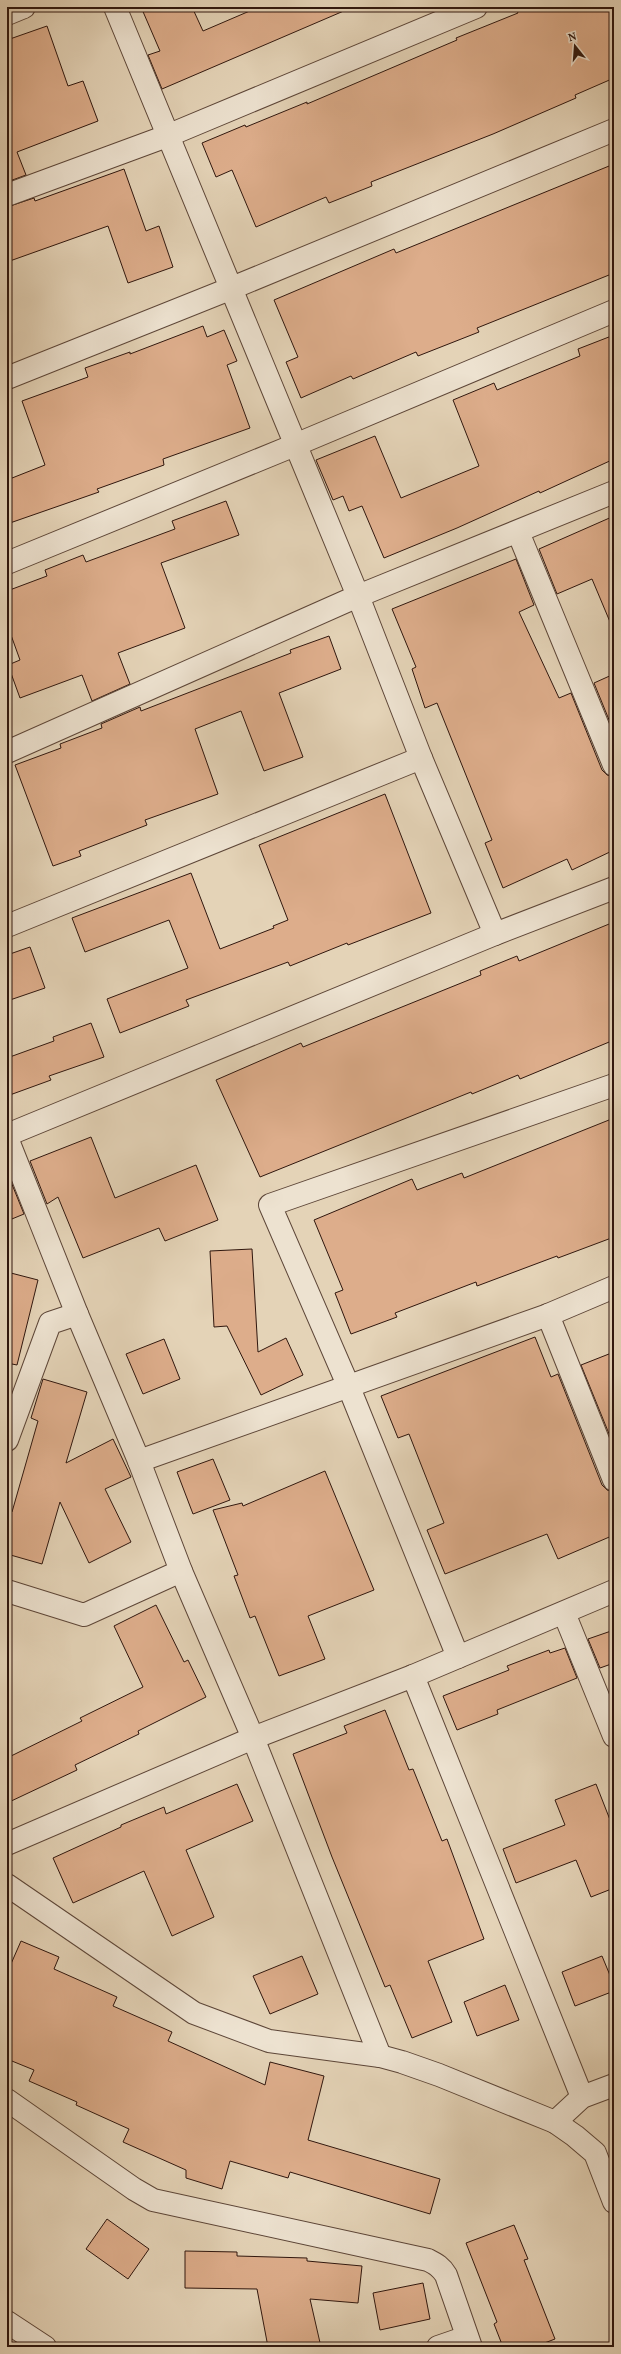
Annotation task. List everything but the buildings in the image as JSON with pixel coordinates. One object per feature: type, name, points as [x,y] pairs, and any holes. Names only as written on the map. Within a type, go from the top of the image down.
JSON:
[{"type":"street","points":[[7,14],[24,7]]},
{"type":"street","points":[[115,7],[358,596],[421,758],[495,934]]},
{"type":"street","points":[[7,194],[167,136],[476,7]]},
{"type":"street","points":[[7,378],[232,288],[614,130]]},
{"type":"street","points":[[7,563],[295,445],[614,311]]},
{"type":"street","points":[[7,752],[358,596],[614,492]]},
{"type":"street","points":[[518,532],[614,765]]},
{"type":"street","points":[[7,926],[421,758]]},
{"type":"street","points":[[7,1135],[495,934],[614,888]]},
{"type":"street","points":[[458,1657],[348,1385],[270,1205],[614,1085]]},
{"type":"street","points":[[7,1138],[76,1314],[139,1461],[181,1571],[253,1738],[380,2056]]},
{"type":"street","points":[[139,1461],[348,1385],[609,1295]]},
{"type":"street","points":[[7,1440],[50,1323],[76,1314]]},
{"type":"street","points":[[548,1315],[614,1480]]},
{"type":"street","points":[[7,1591],[84,1615],[181,1571]]},
{"type":"street","points":[[7,1844],[253,1738],[413,1676],[614,1592]]},
{"type":"street","points":[[564,1613],[614,1736]]},
{"type":"street","points":[[413,1676],[582,2097]]},
{"type":"street","points":[[7,1884],[188,2009],[208,2019],[269,2041],[380,2056],[439,2075],[555,2122],[575,2136],[594,2153],[614,2202]]},
{"type":"street","points":[[555,2122],[582,2097],[614,2084]]},
{"type":"street","points":[[7,2100],[134,2189],[153,2200],[428,2260],[436,2264],[446,2275],[469,2342],[438,2347]]},
{"type":"street","points":[[7,2322],[45,2347]]}]
